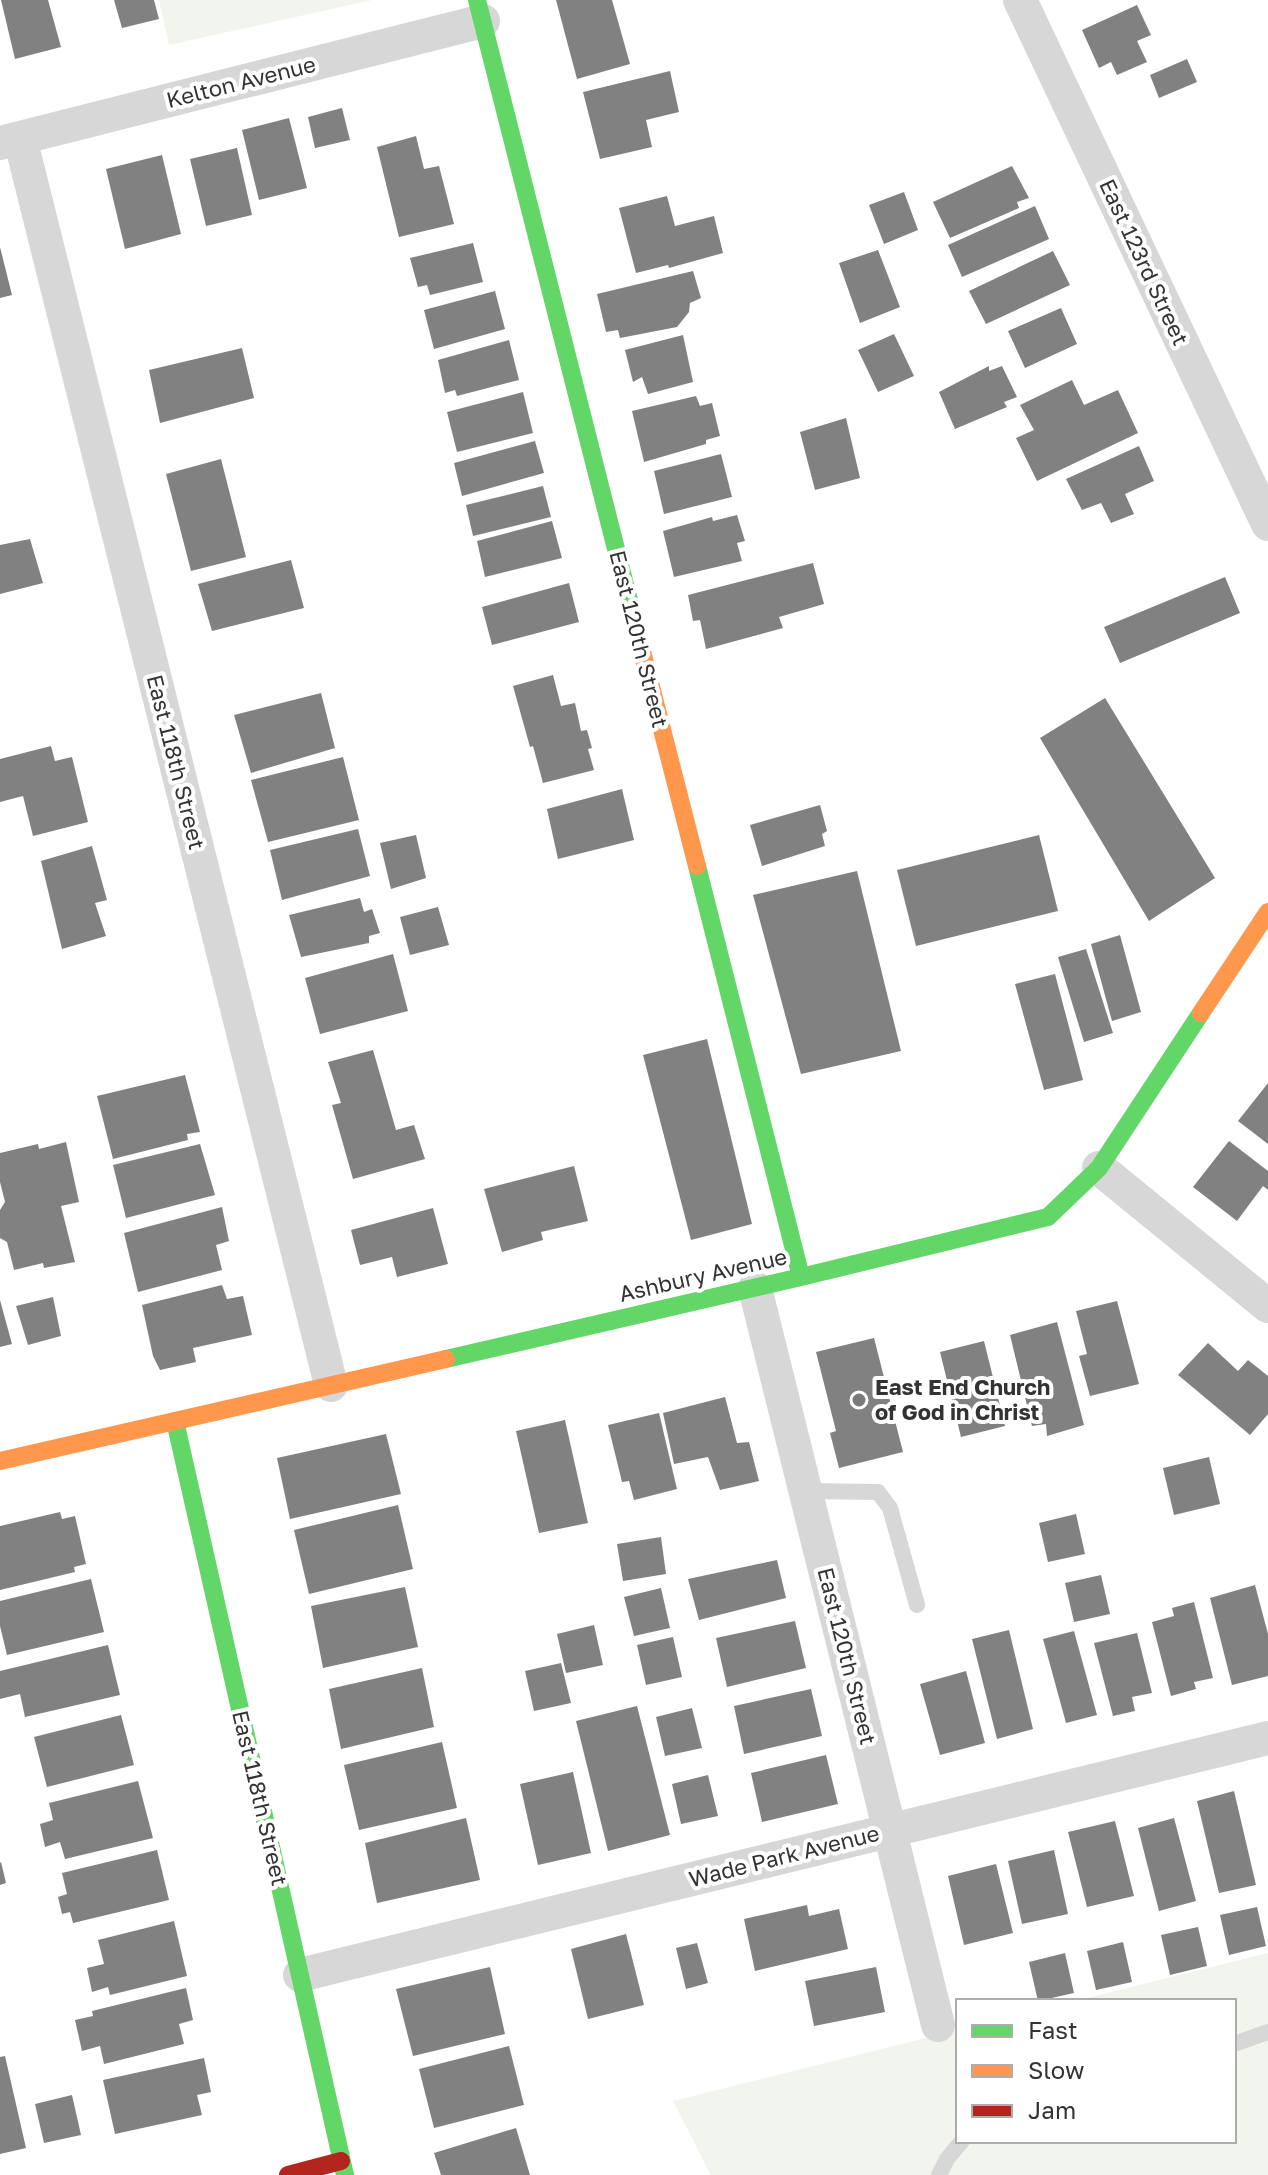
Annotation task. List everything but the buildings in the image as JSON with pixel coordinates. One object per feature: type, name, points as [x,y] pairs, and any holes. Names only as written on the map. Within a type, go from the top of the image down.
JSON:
[{"type":"street","name":"East 123rd Street","points":[[1020,0],[1268,524]]},
{"type":"street","name":"Kelton Avenue","points":[[10,140],[480,10]]},
{"type":"street","name":"East 120th Street","points":[[480,10],[801,1277]]},
{"type":"street","name":"East 118th Street","points":[[10,140],[331,1385]]},
{"type":"street","name":"Ashbury Avenue","points":[[0,1461],[755,1288],[1048,1217],[1099,1168],[1268,912]]},
{"type":"street","points":[[1099,1168],[1268,1306]]},
{"type":"street","name":"East 120th Street","points":[[755,1288],[938,2025]]},
{"type":"street","name":"East 118th Street","points":[[175,1421],[343,2168]]},
{"type":"street","name":"Wade Park Avenue","points":[[300,1975],[1268,1738]]},
{"type":"street","points":[[288,2175],[343,2168]]},
{"type":"lane","points":[[806,1491],[878,1492],[890,1508],[917,1605]]},
{"type":"lane","points":[[1236,2043],[1268,2032]]},
{"type":"lane","points":[[939,2175],[960,2143]]},
{"type":"shaded area","points":[[159,0],[372,0],[169,45]]},
{"type":"shaded area","points":[[1268,1953],[1268,2175],[711,2175],[673,2101],[956,2030],[956,2143],[1236,2143],[1236,1999],[1083,1999]]},
{"type":"traffic: fast","points":[[477,0],[635,624]]},
{"type":"traffic: fast","points":[[697,866],[801,1277]]},
{"type":"traffic: fast","points":[[446,1359],[1048,1217],[1099,1168],[1201,1013]]},
{"type":"traffic: fast","points":[[175,1421],[345,2175]]},
{"type":"traffic: slow","points":[[635,624],[697,866]]},
{"type":"traffic: slow","points":[[1201,1013],[1268,912]]},
{"type":"traffic: slow","points":[[0,1461],[446,1359]]},
{"type":"traffic: jam","points":[[288,2175],[341,2161]]},
{"type":"place","name":"East End Church of God in Christ","points":[[859,1400]]}]
